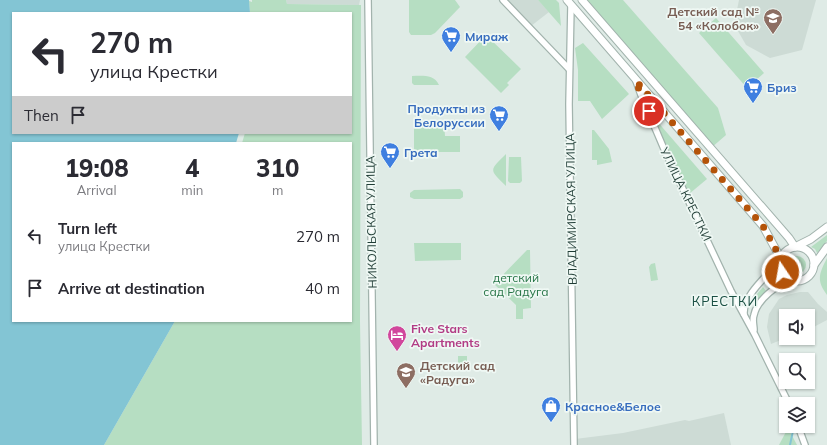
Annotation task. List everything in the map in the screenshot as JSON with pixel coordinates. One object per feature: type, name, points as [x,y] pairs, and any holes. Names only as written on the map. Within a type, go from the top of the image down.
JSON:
[{"type":"street","name":"НИКОЛЬСКАЯ УЛИЦА","points":[[368,0],[374,445]]},
{"type":"street","points":[[503,0],[569,69]]},
{"type":"street","points":[[582,0],[723,161],[795,247],[807,250],[813,259],[814,265]]},
{"type":"street","points":[[568,2],[763,226],[781,259],[780,266],[782,272],[792,280]]},
{"type":"street","name":"ВЛАДИМИРСКАЯ УЛИЦА","points":[[568,2],[574,445]]},
{"type":"street","name":"УЛИЦА КРЕСТКИ","points":[[636,81],[664,149],[742,307],[744,316],[786,397]]},
{"type":"street","points":[[756,310],[750,310],[742,307],[781,259],[784,253],[811,239],[827,227]]},
{"type":"street","points":[[755,335],[753,315],[769,293],[776,287],[792,280],[801,280],[810,275],[814,265],[827,247]]},
{"type":"street","points":[[801,433],[805,445]]},
{"type":"shaded area","points":[[286,0],[360,0],[359,5],[287,4]]},
{"type":"shaded area","points":[[507,0],[538,0],[549,12],[531,26]]},
{"type":"shaded area","name":"Детский сад № 54 «Колобок»","points":[[739,0],[816,0],[802,50],[770,58],[746,45],[734,24]]},
{"type":"shaded area","points":[[808,292],[827,312],[827,320],[815,326],[815,309],[779,309],[779,341],[771,344],[767,327],[769,314],[779,299],[787,295]]},
{"type":"shaded area","points":[[724,413],[731,445],[575,445],[575,439],[623,433]]},
{"type":"green space","points":[[252,0],[286,0],[287,4],[361,5],[360,321],[362,445],[104,445],[174,322],[352,322],[352,142],[242,142],[245,134],[352,134],[352,12],[250,12],[249,1],[252,2]]},
{"type":"green space","points":[[409,0],[455,0],[460,7],[435,33],[431,35],[411,35],[409,32]]},
{"type":"green space","points":[[538,0],[556,0],[559,3],[561,26]]},
{"type":"green space","points":[[585,0],[623,0],[718,108],[726,135],[711,148]]},
{"type":"green space","points":[[716,18],[764,73],[747,88],[699,33]]},
{"type":"green space","points":[[486,35],[521,69],[507,83],[509,85],[501,93],[465,57]]},
{"type":"green space","points":[[583,43],[629,94],[602,119],[590,101],[578,101],[578,70],[575,48]]},
{"type":"green space","points":[[412,76],[431,77],[437,81],[439,85],[414,85],[412,83]]},
{"type":"green space","points":[[656,120],[707,179],[689,194],[656,124]]},
{"type":"green space","points":[[414,123],[444,123],[445,136],[460,136],[460,152],[414,152]]},
{"type":"green space","points":[[592,130],[594,130],[609,149],[612,162],[597,165],[597,160],[592,160]]},
{"type":"green space","points":[[506,154],[506,186],[496,176],[493,170],[496,164]]},
{"type":"green space","points":[[509,157],[521,157],[522,181],[520,183],[510,183],[508,181]]},
{"type":"green space","points":[[460,189],[463,192],[463,197],[460,199],[414,199],[410,197],[410,193],[414,190]]},
{"type":"green space","points":[[827,235],[827,241],[817,253],[815,249],[811,247]]},
{"type":"green space","points":[[414,243],[461,243],[461,260],[415,261]]},
{"type":"green space","name":"детский сад Радуга","points":[[527,250],[530,250],[531,308],[523,309],[523,319],[516,319],[516,305],[494,284]]},
{"type":"green space","points":[[797,256],[803,259],[806,265],[803,271],[797,274],[791,271],[788,265],[791,259]]},
{"type":"green space","points":[[827,258],[827,295],[821,285],[820,277],[822,268]]},
{"type":"green space","points":[[655,263],[658,280],[651,281],[649,267],[651,264]]},
{"type":"green space","points":[[776,275],[780,281],[771,286],[768,282]]},
{"type":"green space","points":[[763,287],[766,291],[756,301],[751,301]]},
{"type":"green space","points":[[458,356],[467,356],[467,365],[458,365]]},
{"type":"green space","points":[[785,433],[791,433],[797,445],[779,445]]},
{"type":"water","points":[[0,0],[249,0],[250,12],[12,12],[12,134],[239,134],[236,142],[12,142],[12,322],[174,322],[104,445],[0,445]]},
{"type":"waterway","points":[[790,445],[793,433]]},
{"type":"place","name":"Детский сад № 54 «Колобок»","points":[[773,35]]},
{"type":"place","name":"Мираж","points":[[451,53]]},
{"type":"place","name":"Бриз","points":[[753,104]]},
{"type":"place","name":"Продукты из Белоруссии","points":[[499,132]]},
{"type":"place","name":"Грета","points":[[390,169]]},
{"type":"place","name":"Five Stars Apartments","points":[[397,352]]},
{"type":"place","name":"Детский сад «Радуга»","points":[[406,389]]},
{"type":"place","name":"Красное&Белое","points":[[551,423]]},
{"type":"district","name":"КРЕСТКИ","points":[[725,301]]},
{"type":"route","points":[[649,111],[636,81],[763,226],[781,259],[780,266],[782,272]]}]
